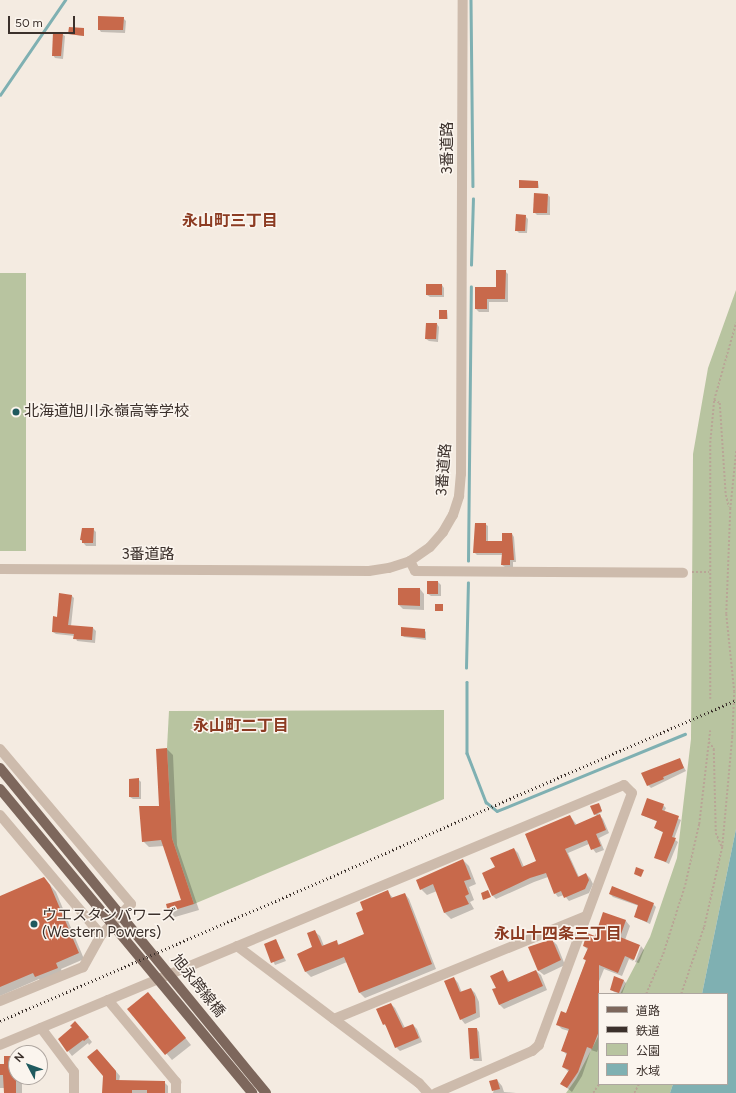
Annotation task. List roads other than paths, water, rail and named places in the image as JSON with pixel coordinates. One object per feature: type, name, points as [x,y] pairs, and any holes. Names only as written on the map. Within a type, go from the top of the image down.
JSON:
[{"type":"main road","name":"旭永跨線橋","points":[[0,768],[266,1093]]},
{"type":"main road","name":"旭永跨線橋","points":[[0,789],[252,1093]]},
{"type":"street","name":"3番道路","points":[[0,569],[369,572],[389,568],[410,561],[430,547],[443,532],[450,520],[459,496],[462,474],[463,0]]},
{"type":"street","points":[[410,561],[415,571],[683,573]]},
{"type":"street","points":[[0,749],[131,904],[101,935],[83,967],[0,1001]]},
{"type":"street","points":[[0,1045],[624,785],[632,794],[538,1045],[532,1051],[436,1093]]},
{"type":"street","points":[[0,815],[101,935]]},
{"type":"street","points":[[334,1019],[586,916]]},
{"type":"street","points":[[238,946],[419,1083],[428,1093]]},
{"type":"street","points":[[108,1000],[176,1082],[176,1093]]},
{"type":"street","points":[[41,1028],[74,1072],[74,1093]]},
{"type":"water","points":[[736,829],[736,1093],[670,1093],[673,1085],[728,1085],[728,993],[702,993]]},
{"type":"waterway","points":[[0,95],[65,0]]},
{"type":"waterway","points":[[471,0],[473,186]]},
{"type":"waterway","points":[[471,265],[473,199]]},
{"type":"waterway","points":[[468,561],[471,287]]},
{"type":"waterway","points":[[466,668],[468,583]]},
{"type":"waterway","points":[[467,682],[467,753],[486,802],[497,811],[685,734]]},
{"type":"railway","points":[[0,1021],[736,700]]},
{"type":"place","name":"北海道旭川永嶺高等学校","points":[[16,412]]},
{"type":"place","name":"ウエスタンパワーズ (Western Powers)","points":[[34,924]]},
{"type":"district","name":"永山町三丁目","points":[[230,221]]},
{"type":"district","name":"永山町二丁目","points":[[241,726]]},
{"type":"district","name":"永山十四条三丁目","points":[[558,934]]}]
